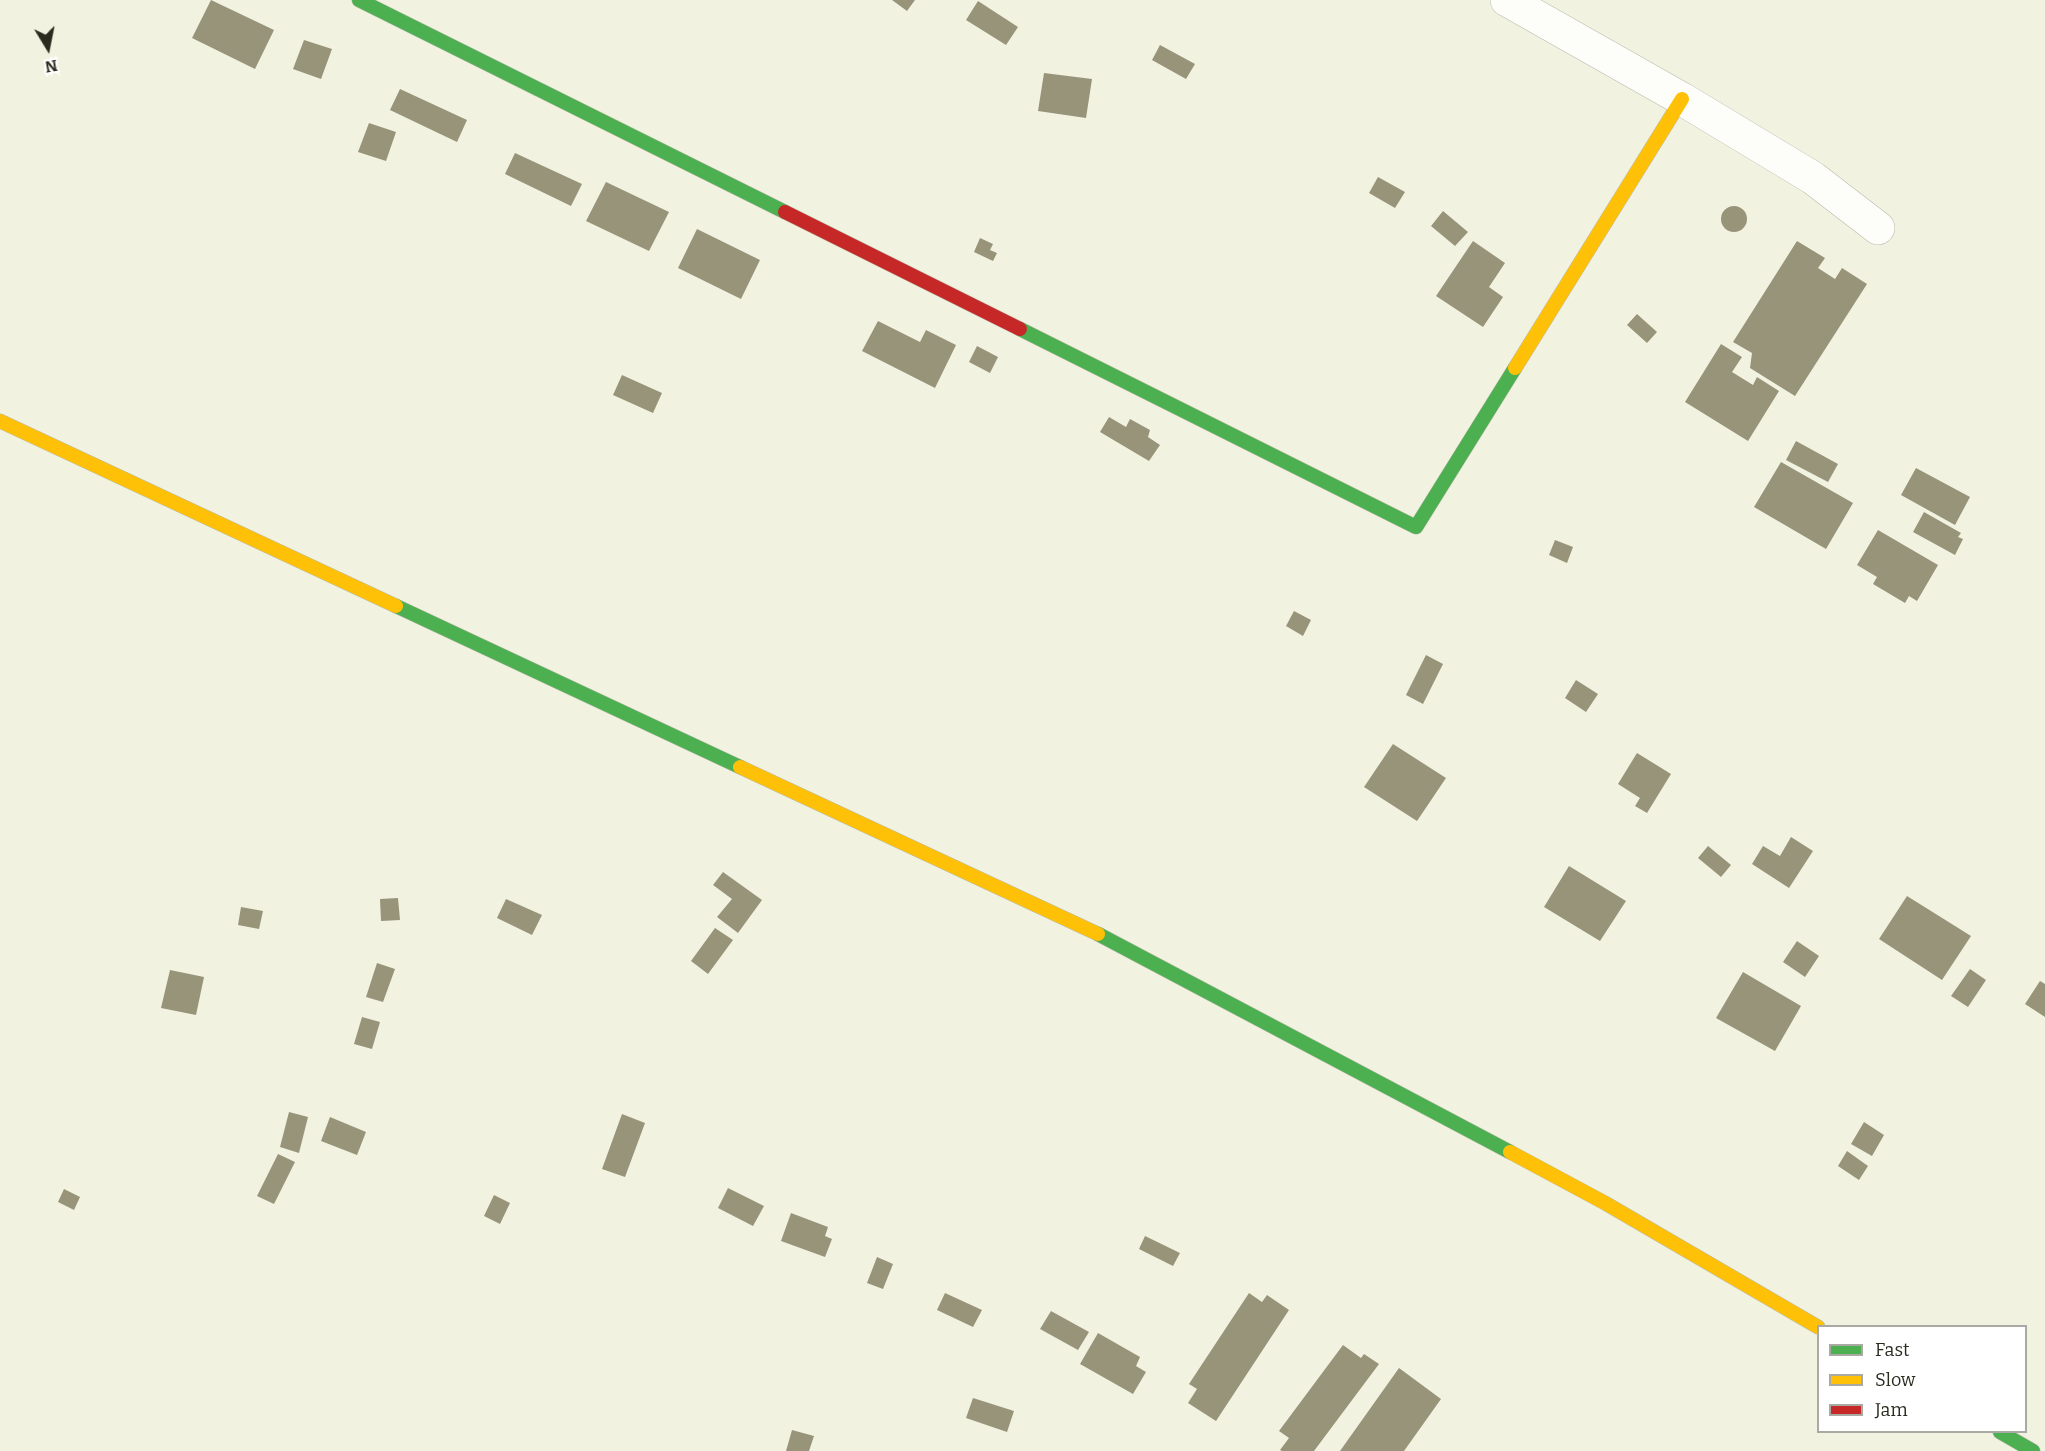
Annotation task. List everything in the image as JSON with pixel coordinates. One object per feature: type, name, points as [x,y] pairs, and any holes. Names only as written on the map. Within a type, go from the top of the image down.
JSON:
[{"type":"main road","points":[[358,0],[1416,527],[1682,99]]},
{"type":"main road","points":[[0,421],[1114,942],[1605,1203],[1817,1326]]},
{"type":"main road","points":[[2003,1433],[2033,1451]]},
{"type":"street","points":[[1507,0],[1682,99],[1813,178],[1878,228]]},
{"type":"building","points":[[211,0],[274,30],[255,69],[192,38]]},
{"type":"building","points":[[892,0],[915,0],[907,11]]},
{"type":"building","points":[[978,1],[1018,27],[1006,45],[966,20]]},
{"type":"building","points":[[304,40],[332,49],[321,79],[293,69]]},
{"type":"building","points":[[1160,45],[1195,64],[1186,79],[1152,60]]},
{"type":"building","points":[[1044,73],[1092,79],[1086,118],[1038,111]]},
{"type":"building","points":[[400,89],[467,120],[457,142],[390,110]]},
{"type":"building","points":[[369,123],[396,132],[386,161],[358,152]]},
{"type":"building","points":[[515,153],[582,184],[571,206],[505,174]]},
{"type":"building","points":[[1378,177],[1405,192],[1395,208],[1369,193]]},
{"type":"building","points":[[606,182],[669,212],[649,251],[586,221]]},
{"type":"building","points":[[1734,206],[1743,210],[1747,219],[1743,228],[1734,232],[1725,228],[1721,219],[1725,210]]},
{"type":"building","points":[[1443,211],[1468,232],[1455,246],[1431,226]]},
{"type":"building","points":[[697,229],[760,260],[741,299],[678,268]]},
{"type":"building","points":[[980,238],[993,244],[990,250],[997,253],[993,261],[974,252]]},
{"type":"building","points":[[1473,241],[1505,263],[1489,287],[1503,297],[1483,327],[1436,296]]},
{"type":"building","points":[[1797,241],[1825,258],[1818,268],[1835,279],[1842,268],[1867,284],[1795,396],[1750,368],[1752,353],[1733,342]]},
{"type":"building","points":[[1637,314],[1657,332],[1647,343],[1627,325]]},
{"type":"building","points":[[878,321],[920,342],[926,330],[956,345],[935,388],[862,351]]},
{"type":"building","points":[[1721,344],[1742,357],[1732,372],[1753,385],[1757,377],[1779,391],[1748,441],[1685,402]]},
{"type":"building","points":[[977,346],[998,357],[990,373],[969,362]]},
{"type":"building","points":[[622,375],[662,393],[653,413],[613,395]]},
{"type":"building","points":[[1109,417],[1126,427],[1130,419],[1150,430],[1148,437],[1160,445],[1149,461],[1100,432]]},
{"type":"building","points":[[1796,441],[1838,464],[1828,482],[1786,460]]},
{"type":"building","points":[[1781,462],[1853,503],[1826,549],[1754,507]]},
{"type":"building","points":[[1916,468],[1970,497],[1955,525],[1901,495]]},
{"type":"building","points":[[1924,512],[1961,533],[1958,537],[1963,539],[1955,555],[1913,532]]},
{"type":"building","points":[[1878,530],[1938,565],[1917,601],[1909,596],[1905,603],[1873,584],[1877,577],[1857,565]]},
{"type":"building","points":[[1555,540],[1573,547],[1567,563],[1549,555]]},
{"type":"building","points":[[1294,611],[1311,620],[1303,636],[1286,626]]},
{"type":"building","points":[[1426,655],[1443,664],[1423,704],[1406,695]]},
{"type":"building","points":[[1576,680],[1598,694],[1586,712],[1565,698]]},
{"type":"building","points":[[1393,744],[1446,778],[1417,821],[1364,787]]},
{"type":"building","points":[[1637,753],[1671,774],[1647,813],[1635,806],[1640,798],[1618,784]]},
{"type":"building","points":[[1791,837],[1813,851],[1789,888],[1752,864],[1763,846],[1780,856]]},
{"type":"building","points":[[1708,846],[1731,865],[1721,877],[1698,858]]},
{"type":"building","points":[[1569,866],[1626,901],[1600,941],[1544,907]]},
{"type":"building","points":[[723,872],[762,900],[738,933],[717,917],[732,899],[713,885]]},
{"type":"building","points":[[1907,896],[1971,936],[1942,980],[1879,939]]},
{"type":"building","points":[[398,898],[400,920],[381,921],[380,899]]},
{"type":"building","points":[[506,899],[542,915],[532,935],[497,918]]},
{"type":"building","points":[[241,907],[263,911],[259,929],[238,925]]},
{"type":"building","points":[[715,928],[733,940],[708,974],[691,961]]},
{"type":"building","points":[[1797,941],[1819,956],[1805,977],[1783,962]]},
{"type":"building","points":[[377,963],[395,969],[383,1002],[366,997]]},
{"type":"building","points":[[1970,969],[1986,980],[1968,1007],[1951,996]]},
{"type":"building","points":[[170,970],[204,977],[196,1015],[161,1008]]},
{"type":"building","points":[[1743,972],[1801,1006],[1775,1051],[1716,1018]]},
{"type":"building","points":[[2040,981],[2045,984],[2045,1017],[2025,1004]]},
{"type":"building","points":[[362,1017],[380,1022],[372,1049],[354,1044]]},
{"type":"building","points":[[289,1112],[308,1117],[299,1153],[280,1147]]},
{"type":"building","points":[[622,1114],[645,1123],[625,1177],[602,1169]]},
{"type":"building","points":[[330,1117],[366,1132],[357,1155],[321,1141]]},
{"type":"building","points":[[1864,1122],[1884,1135],[1872,1156],[1851,1144]]},
{"type":"building","points":[[1847,1151],[1868,1166],[1859,1180],[1838,1166]]},
{"type":"building","points":[[278,1154],[295,1162],[274,1204],[257,1196]]},
{"type":"building","points":[[728,1188],[764,1206],[753,1226],[718,1208]]},
{"type":"building","points":[[64,1189],[80,1197],[74,1210],[58,1202]]},
{"type":"building","points":[[494,1195],[510,1203],[500,1224],[484,1216]]},
{"type":"building","points":[[791,1213],[828,1227],[825,1236],[832,1239],[825,1257],[781,1241]]},
{"type":"building","points":[[1145,1236],[1180,1253],[1173,1266],[1139,1249]]},
{"type":"building","points":[[877,1257],[893,1264],[883,1289],[867,1283]]},
{"type":"building","points":[[945,1293],[982,1310],[973,1327],[937,1310]]},
{"type":"building","points":[[1249,1293],[1262,1302],[1267,1295],[1289,1310],[1216,1421],[1188,1403],[1197,1389],[1189,1384]]},
{"type":"building","points":[[1051,1311],[1089,1332],[1078,1350],[1040,1329]]},
{"type":"building","points":[[1098,1333],[1140,1357],[1136,1366],[1146,1372],[1133,1394],[1080,1364]]},
{"type":"building","points":[[1343,1345],[1361,1358],[1364,1354],[1379,1364],[1314,1451],[1280,1450],[1289,1438],[1279,1431]]},
{"type":"building","points":[[1399,1368],[1441,1399],[1404,1451],[1340,1451]]},
{"type":"building","points":[[973,1398],[1014,1411],[1007,1432],[966,1418]]},
{"type":"building","points":[[792,1430],[814,1436],[809,1451],[786,1451]]},
{"type":"traffic: fast","points":[[359,0],[785,212]]},
{"type":"traffic: fast","points":[[1020,329],[1416,527],[1515,368]]},
{"type":"traffic: fast","points":[[396,606],[740,767]]},
{"type":"traffic: fast","points":[[1098,934],[1510,1152]]},
{"type":"traffic: fast","points":[[2002,1433],[2033,1451]]},
{"type":"traffic: slow","points":[[1515,368],[1682,99]]},
{"type":"traffic: slow","points":[[0,421],[396,606]]},
{"type":"traffic: slow","points":[[740,767],[1098,934]]},
{"type":"traffic: slow","points":[[1510,1152],[1605,1203],[1817,1326]]},
{"type":"traffic: jam","points":[[785,212],[1020,329]]}]
